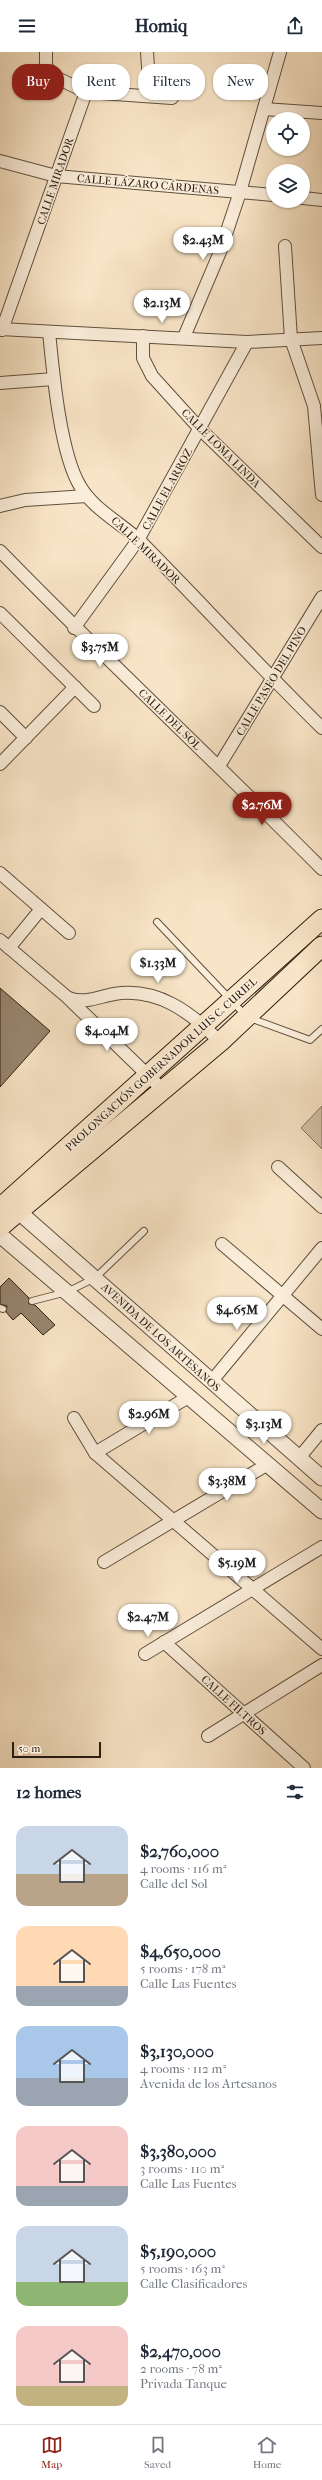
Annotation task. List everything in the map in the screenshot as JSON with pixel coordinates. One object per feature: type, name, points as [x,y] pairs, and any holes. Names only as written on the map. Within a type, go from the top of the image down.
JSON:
[{"type":"main road","name":"PROLONGACIÓN GOBERNADOR LUIS C. CURIEL","points":[[0,1227],[7,1204],[232,1001],[318,932]]},
{"type":"main road","name":"PROLONGACIÓN GOBERNADOR LUIS C. CURIEL","points":[[7,1204],[163,1090],[220,1042],[247,1017],[318,932]]},
{"type":"street","points":[[46,52],[46,65],[51,75],[58,81],[72,86]]},
{"type":"street","points":[[147,52],[148,64]]},
{"type":"street","points":[[184,337],[220,252],[240,192],[280,52]]},
{"type":"street","name":"CALLE MIRADOR","points":[[1,330],[83,100]]},
{"type":"street","points":[[264,109],[322,113]]},
{"type":"street","name":"CALLE LÁZARO CÁRDENAS","points":[[0,161],[56,176],[266,194]]},
{"type":"street","points":[[310,199],[322,200]]},
{"type":"street","points":[[285,246],[291,338],[314,406],[322,495]]},
{"type":"street","points":[[1,330],[184,337],[248,342],[291,338],[322,338]]},
{"type":"street","name":"CALLE MIRADOR","points":[[49,332],[54,379],[67,452],[75,475],[87,496],[138,540],[322,728]]},
{"type":"street","name":"CALLE LOMA LINDA","points":[[143,336],[143,358],[146,367],[200,430],[322,547]]},
{"type":"street","name":"CALLE EL ARROZ","points":[[74,628],[138,540],[248,342]]},
{"type":"street","points":[[0,383],[54,379]]},
{"type":"street","points":[[0,506],[26,500],[87,496]]},
{"type":"street","name":"CALLE DEL SOL","points":[[0,551],[74,628],[219,766],[322,869]]},
{"type":"street","name":"CALLE PASEO DEL PINO","points":[[219,766],[322,597]]},
{"type":"street","points":[[0,613],[94,706]]},
{"type":"street","points":[[0,764],[75,687]]},
{"type":"street","points":[[0,712],[26,738]]},
{"type":"street","points":[[0,874],[69,933]]},
{"type":"street","points":[[41,909],[4,944],[67,997],[163,1090]]},
{"type":"street","points":[[67,997],[83,1002],[122,993],[153,995],[181,1008],[205,1026],[220,1042]]},
{"type":"street","points":[[278,1167],[322,1206]]},
{"type":"street","name":"AVENIDA DE LOS ARTESANOS","points":[[7,1204],[95,1278],[211,1382],[322,1478]]},
{"type":"street","points":[[0,1235],[190,1396],[322,1511]]},
{"type":"street","points":[[222,1244],[322,1329]]},
{"type":"street","points":[[211,1382],[322,1248]]},
{"type":"street","points":[[95,1453],[190,1396]]},
{"type":"street","points":[[74,1418],[95,1453],[322,1649]]},
{"type":"street","points":[[246,1445],[262,1426]]},
{"type":"street","points":[[299,1458],[322,1430]]},
{"type":"street","points":[[104,1562],[268,1464]]},
{"type":"street","points":[[145,1654],[322,1547]]},
{"type":"street","name":"CALLE FILTROS","points":[[164,1642],[304,1768]]},
{"type":"street","points":[[208,1736],[322,1665]]},
{"type":"lane","points":[[157,922],[247,1017],[310,1040],[322,1029]]},
{"type":"lane","points":[[32,1302],[66,1292],[95,1278],[144,1231]]},
{"type":"shaded area","points":[[322,1106],[322,1149],[301,1128]]},
{"type":"building","points":[[0,988],[50,1031],[0,1087]]},
{"type":"building","points":[[9,1278],[29,1298],[29,1304],[35,1305],[55,1325],[43,1335],[21,1313],[13,1320],[6,1312],[7,1306],[0,1304],[0,1287]]}]
